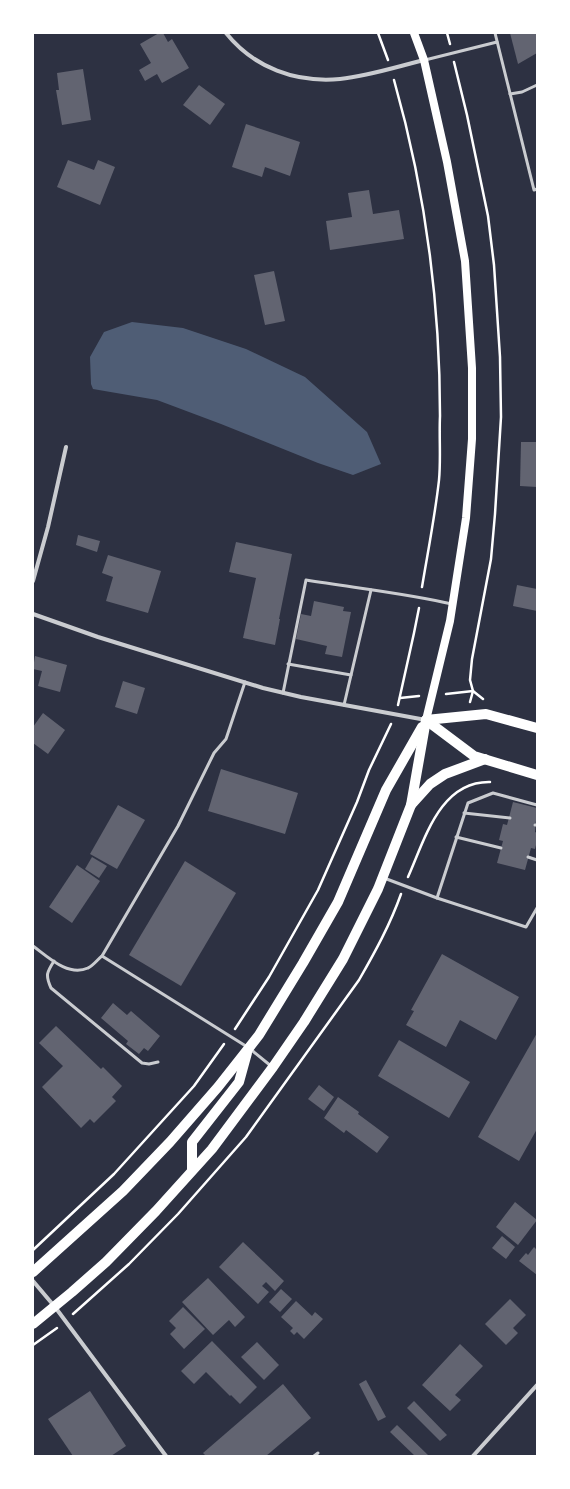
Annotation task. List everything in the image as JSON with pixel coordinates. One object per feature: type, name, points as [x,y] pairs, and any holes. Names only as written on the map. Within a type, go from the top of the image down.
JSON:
[{"type":"main road","points":[[33,1324],[55,1308],[106,1262],[156,1211],[212,1149],[273,1067],[304,1022],[343,959],[383,878],[411,805],[426,720],[450,621],[466,518],[472,439],[472,359],[465,261],[448,170],[424,60],[414,33]]},
{"type":"main road","points":[[426,720],[486,714],[537,728]]},
{"type":"main road","points":[[426,720],[474,756],[537,775]]},
{"type":"main road","points":[[33,1272],[123,1191],[170,1142],[218,1087],[259,1035],[338,902],[386,790],[426,720]]},
{"type":"main road","points":[[411,805],[430,784],[445,774],[486,759]]},
{"type":"main road","points":[[192,1170],[192,1142],[239,1082],[249,1048]]},
{"type":"street","points":[[226,33],[234,43],[261,64],[300,78],[325,80],[341,79],[424,60]]},
{"type":"street","points":[[33,581],[48,527],[66,447]]},
{"type":"street","points":[[33,614],[98,637],[283,693],[426,720]]},
{"type":"street","points":[[33,1281],[166,1456]]},
{"type":"street","points":[[473,1456],[537,1384]]},
{"type":"lane","points":[[495,33],[534,190],[537,189]]},
{"type":"lane","points":[[424,60],[497,42]]},
{"type":"lane","points":[[510,94],[522,92],[537,85]]},
{"type":"lane","points":[[283,693],[306,580],[420,597],[452,604]]},
{"type":"lane","points":[[344,705],[371,590]]},
{"type":"lane","points":[[288,664],[351,675]]},
{"type":"lane","points":[[33,946],[62,966],[75,971],[89,968],[102,956],[178,826],[214,753],[226,739],[245,682]]},
{"type":"lane","points":[[437,898],[468,803],[494,793],[537,805]]},
{"type":"lane","points":[[464,813],[510,818]]},
{"type":"lane","points":[[456,837],[501,848]]},
{"type":"lane","points":[[528,857],[537,860]]},
{"type":"lane","points":[[383,878],[437,898],[526,927],[537,908]]},
{"type":"lane","points":[[102,956],[249,1048],[273,1067]]},
{"type":"lane","points":[[54,960],[47,975],[51,988],[142,1063],[149,1064],[158,1062]]},
{"type":"lane","points":[[314,1456],[318,1453]]},
{"type":"path","points":[[446,33],[468,115],[488,216],[494,265],[500,357],[501,417],[491,559],[472,659],[470,680],[473,691],[485,700]]},
{"type":"water","points":[[132,322],[183,328],[246,349],[305,377],[367,432],[381,464],[353,475],[318,463],[157,400],[93,389],[91,384],[90,357],[104,332]]},
{"type":"building","points":[[159,33],[163,33],[168,42],[172,39],[189,68],[162,83],[157,74],[145,81],[139,70],[151,63],[140,44]]},
{"type":"building","points":[[510,33],[537,33],[537,53],[518,64]]},
{"type":"building","points":[[83,69],[91,120],[62,125],[56,90],[59,90],[57,73]]},
{"type":"building","points":[[199,85],[225,104],[210,125],[183,105]]},
{"type":"building","points":[[246,124],[300,142],[290,176],[265,167],[262,177],[232,167]]},
{"type":"building","points":[[68,160],[94,170],[98,160],[115,167],[100,205],[57,187]]},
{"type":"building","points":[[369,190],[373,214],[399,210],[404,239],[330,250],[326,221],[352,217],[348,193]]},
{"type":"building","points":[[274,271],[285,321],[265,325],[254,275]]},
{"type":"building","points":[[521,442],[537,442],[537,487],[520,486]]},
{"type":"building","points":[[78,535],[100,541],[97,552],[76,545]]},
{"type":"building","points":[[236,542],[292,554],[275,645],[243,638],[256,578],[229,572]]},
{"type":"building","points":[[108,555],[161,571],[148,613],[106,601],[113,577],[102,573]]},
{"type":"building","points":[[517,585],[537,589],[537,611],[513,606]]},
{"type":"building","points":[[314,601],[344,607],[343,611],[351,612],[342,657],[325,654],[327,646],[296,639],[301,614],[311,616]]},
{"type":"building","points":[[35,656],[67,665],[60,692],[38,686],[42,671],[33,669]]},
{"type":"building","points":[[123,681],[145,688],[137,714],[115,707]]},
{"type":"building","points":[[43,713],[65,730],[48,754],[33,743],[33,727]]},
{"type":"building","points":[[221,769],[298,793],[285,834],[208,811]]},
{"type":"building","points":[[513,802],[537,808],[535,832],[537,833],[537,841],[535,849],[531,848],[525,870],[497,863],[503,841],[499,840],[503,824],[507,825]]},
{"type":"building","points":[[118,805],[145,820],[117,869],[90,854]]},
{"type":"building","points":[[92,857],[107,866],[99,878],[85,869]]},
{"type":"building","points":[[185,861],[236,893],[181,986],[129,955]]},
{"type":"building","points":[[77,865],[100,881],[72,923],[49,907]]},
{"type":"building","points":[[442,954],[519,997],[496,1040],[460,1020],[446,1047],[406,1025],[414,1011],[411,1010]]},
{"type":"building","points":[[113,1003],[127,1015],[131,1011],[160,1036],[148,1051],[144,1048],[139,1054],[126,1044],[128,1041],[101,1018]]},
{"type":"building","points":[[56,1026],[101,1069],[103,1067],[122,1086],[112,1097],[116,1101],[94,1123],[90,1119],[81,1128],[42,1087],[63,1066],[39,1043]]},
{"type":"building","points":[[537,1033],[537,1129],[519,1161],[478,1137]]},
{"type":"building","points":[[399,1040],[470,1082],[449,1118],[378,1076]]},
{"type":"building","points":[[319,1085],[334,1097],[324,1111],[308,1099]]},
{"type":"building","points":[[338,1097],[389,1137],[377,1153],[346,1130],[344,1133],[324,1118]]},
{"type":"building","points":[[515,1202],[537,1220],[518,1245],[496,1227]]},
{"type":"building","points":[[502,1236],[515,1247],[506,1259],[492,1248]]},
{"type":"building","points":[[243,1242],[284,1281],[275,1291],[266,1282],[262,1286],[269,1292],[258,1304],[219,1267]]},
{"type":"building","points":[[534,1247],[537,1250],[537,1275],[519,1261],[526,1253],[528,1255]]},
{"type":"building","points":[[208,1278],[245,1317],[235,1327],[229,1320],[213,1335],[182,1302]]},
{"type":"building","points":[[281,1289],[292,1299],[280,1312],[269,1302]]},
{"type":"building","points":[[510,1299],[526,1315],[513,1328],[518,1333],[506,1345],[485,1324]]},
{"type":"building","points":[[296,1301],[312,1316],[315,1312],[323,1319],[304,1339],[297,1332],[294,1335],[290,1331],[293,1328],[281,1317]]},
{"type":"building","points":[[183,1307],[205,1329],[184,1349],[170,1334],[176,1328],[169,1321]]},
{"type":"building","points":[[212,1341],[257,1387],[240,1404],[206,1372],[194,1384],[181,1371]]},
{"type":"building","points":[[257,1342],[279,1365],[264,1380],[241,1357]]},
{"type":"building","points":[[460,1344],[483,1366],[455,1395],[461,1400],[450,1411],[422,1385]]},
{"type":"building","points":[[366,1380],[386,1417],[378,1421],[359,1384]]},
{"type":"building","points":[[283,1384],[311,1418],[266,1456],[206,1456],[203,1453]]},
{"type":"building","points":[[90,1391],[126,1446],[111,1456],[73,1456],[48,1419]]},
{"type":"building","points":[[414,1401],[447,1435],[440,1441],[407,1408]]},
{"type":"building","points":[[397,1425],[428,1455],[427,1456],[415,1456],[390,1432]]}]
